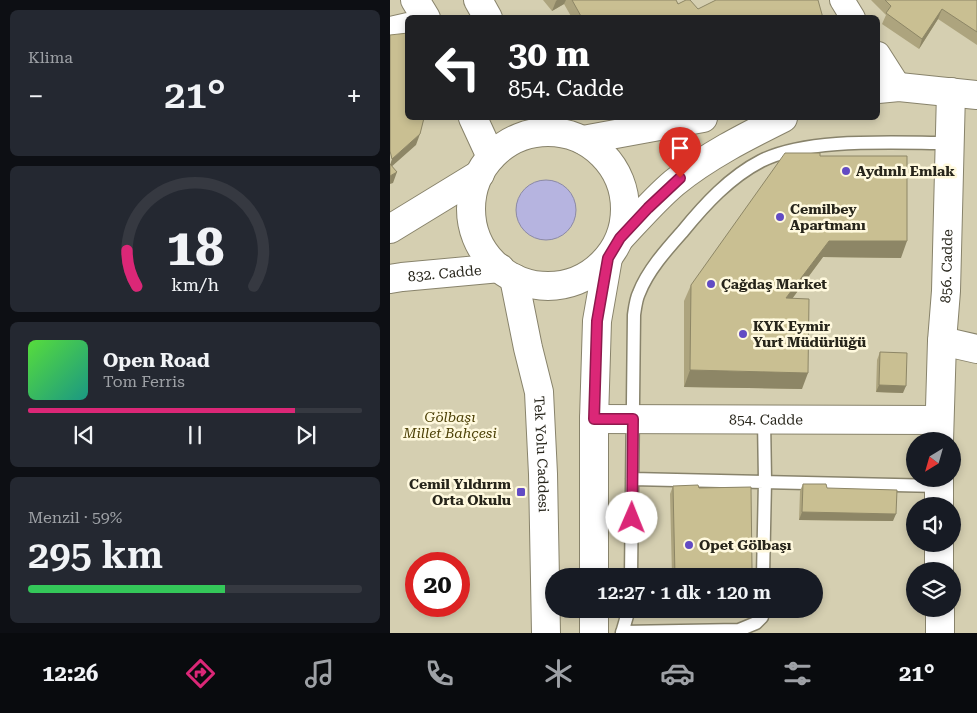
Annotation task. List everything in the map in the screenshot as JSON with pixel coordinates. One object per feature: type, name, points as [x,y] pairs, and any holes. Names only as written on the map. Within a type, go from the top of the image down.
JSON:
[{"type":"street","points":[[415,0],[424,15]]},
{"type":"street","points":[[478,0],[486,15]]},
{"type":"street","points":[[842,0],[852,15]]},
{"type":"street","points":[[390,29],[405,26]]},
{"type":"street","points":[[880,61],[888,88],[969,90]]},
{"type":"street","name":"856. Cadde","points":[[939,431],[946,291],[949,143],[969,90]]},
{"type":"street","points":[[474,120],[486,165],[473,193],[472,214],[476,234],[486,253],[507,273],[534,284],[554,286],[575,281],[593,272],[660,196],[689,172],[713,155],[779,120]]},
{"type":"street","points":[[583,140],[692,120]]},
{"type":"street","points":[[390,229],[486,165],[510,142],[550,125],[583,140],[602,153],[616,172],[624,193],[625,216],[614,248],[597,321],[594,419],[594,568]]},
{"type":"street","name":"832. Cadde","points":[[390,279],[507,273]]},
{"type":"street","name":"Tek Yolu Caddesi","points":[[507,273],[539,392],[543,474],[546,633]]},
{"type":"street","points":[[942,342],[977,349]]},
{"type":"street","name":"854. Cadde","points":[[594,419],[764,420],[939,431]]},
{"type":"street","points":[[940,617],[940,633]]},
{"type":"street","points":[[594,618],[594,633]]},
{"type":"lane","points":[[631,568],[634,315],[639,293],[650,273],[673,242],[717,192],[761,161],[779,154],[803,148],[844,144],[949,143]]},
{"type":"lane","points":[[763,568],[764,420]]},
{"type":"lane","points":[[632,479],[765,482],[939,490]]},
{"type":"lane","points":[[626,618],[622,633],[740,630],[756,623],[761,618]]},
{"type":"green space","name":"Gölbaşı Millet Bahçesi","points":[[390,0],[977,0],[977,633],[390,633]]},
{"type":"water","points":[[546,180],[562,185],[567,189],[571,194],[576,210],[571,226],[567,231],[562,235],[546,240],[530,235],[525,231],[521,226],[516,210],[521,194],[525,189],[530,185]]},
{"type":"building","points":[[572,0],[676,0],[678,4],[690,0],[698,9],[716,0],[818,0],[822,15],[580,15]]},
{"type":"building","points":[[885,0],[977,0],[977,32],[942,9],[922,39],[886,13],[891,6]]},
{"type":"building","points":[[405,33],[405,120],[424,120],[420,134],[392,159],[390,151],[390,35]]},
{"type":"building","points":[[785,153],[820,153],[820,156],[907,156],[907,241],[829,241],[786,298],[809,299],[808,373],[690,370],[691,285]]},
{"type":"building","points":[[390,164],[397,172],[390,176]]},
{"type":"building","points":[[880,352],[907,353],[906,386],[879,385]]},
{"type":"building","points":[[803,484],[826,484],[827,488],[897,490],[896,514],[802,512]]},
{"type":"building","points":[[698,485],[699,488],[751,487],[752,568],[675,568],[673,486]]},
{"type":"place","name":"Aydınlı Emlak","points":[[846,171]]},
{"type":"place","name":"Cemilbey Apartmanı","points":[[780,217]]},
{"type":"place","name":"Çağdaş Market","points":[[711,284]]},
{"type":"place","name":"KYK Eymir Yurt Müdürlüğü","points":[[743,334]]},
{"type":"place","name":"Cemil Yıldırım Orta Okulu","points":[[521,492]]},
{"type":"place","name":"Opet Gölbaşı","points":[[689,545]]},
{"type":"route","points":[[632,518],[633,419],[594,419],[597,321],[608,258],[620,238],[680,178]]}]
